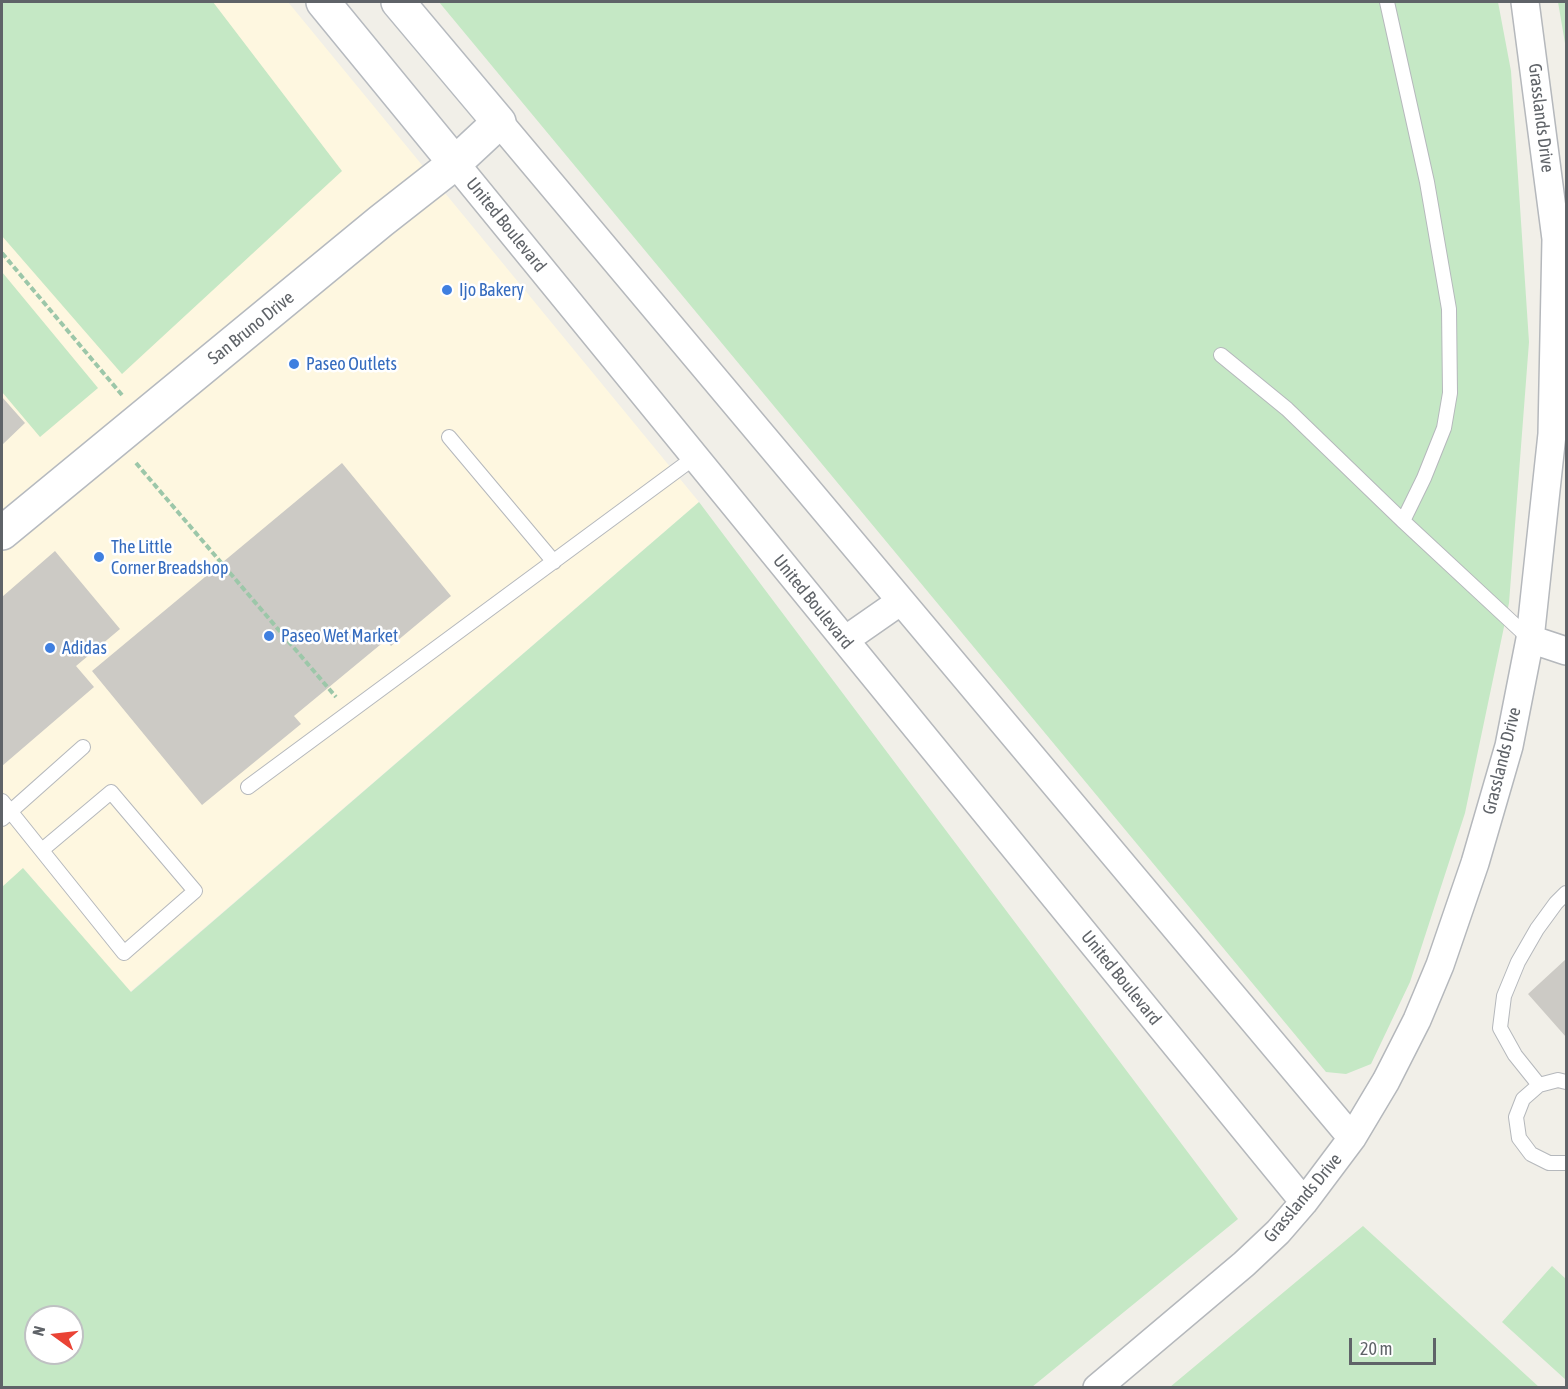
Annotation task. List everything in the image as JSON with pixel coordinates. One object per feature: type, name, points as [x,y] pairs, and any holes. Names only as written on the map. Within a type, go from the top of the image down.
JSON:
[{"type":"main road","name":"United Boulevard","points":[[323,2],[455,163]]},
{"type":"main road","points":[[399,2],[499,122]]},
{"type":"main road","name":"San Bruno Drive","points":[[2,532],[455,163],[499,122]]},
{"type":"street","name":"Grasslands Drive","points":[[1097,1388],[1244,1264],[1278,1232],[1304,1202],[1352,1138],[1386,1081],[1417,1020],[1440,965],[1475,863],[1509,746],[1530,639],[1552,434],[1556,239],[1525,2]]},
{"type":"street","points":[[499,122],[1352,1138]]},
{"type":"street","name":"United Boulevard","points":[[455,163],[1304,1202]]},
{"type":"street","points":[[845,640],[901,601]]},
{"type":"street","points":[[1530,639],[1566,651]]},
{"type":"lane","points":[[1387,2],[1427,182],[1449,309],[1450,393],[1444,428],[1424,478],[1402,521]]},
{"type":"lane","points":[[1221,355],[1287,409],[1402,521],[1530,639]]},
{"type":"lane","points":[[449,437],[554,562]]},
{"type":"lane","points":[[248,788],[695,457]]},
{"type":"lane","points":[[42,850],[111,792],[195,891],[124,953],[42,850],[4,810],[84,747]]},
{"type":"lane","points":[[1539,1085],[1515,1055],[1500,1028],[1504,996],[1518,962],[1537,928],[1566,893]]},
{"type":"lane","points":[[1566,1082],[1558,1080],[1539,1085],[1523,1099],[1516,1118],[1519,1138],[1531,1154],[1549,1163],[1566,1163]]},
{"type":"path","points":[[2,253],[142,418]]},
{"type":"path","points":[[116,440],[327,688],[352,711]]},
{"type":"shaded area","name":"Paseo Outlets","points":[[2,2],[288,2],[699,502],[130,992],[24,869],[2,887]]},
{"type":"green space","points":[[2,2],[213,2],[342,171],[122,374],[2,236]]},
{"type":"green space","points":[[439,2],[1498,2],[1511,71],[1529,342],[1509,603],[1465,813],[1410,982],[1371,1064],[1346,1074],[1326,1072]]},
{"type":"green space","points":[[1558,2],[1566,2],[1566,49]]},
{"type":"green space","points":[[2,272],[98,388],[40,437],[2,392]]},
{"type":"green space","points":[[699,502],[1238,1219],[1032,1387],[2,1387],[2,887],[23,868],[131,992]]},
{"type":"green space","points":[[1363,1226],[1539,1387],[1170,1387]]},
{"type":"green space","points":[[1552,1266],[1566,1279],[1566,1380],[1502,1322]]},
{"type":"building","points":[[2,397],[25,423],[2,445]]},
{"type":"building","name":"Paseo Wet Market","points":[[342,463],[451,596],[391,646],[386,640],[294,716],[301,724],[202,805],[92,671]]},
{"type":"building","name":"Adidas","points":[[55,551],[120,629],[76,666],[94,687],[2,766],[2,597]]},
{"type":"building","points":[[1566,959],[1566,1037],[1528,994]]},
{"type":"place","name":"Ijo Bakery","points":[[447,290]]},
{"type":"place","name":"Paseo Outlets","points":[[294,364]]},
{"type":"place","name":"The Little Corner Breadshop","points":[[99,557]]},
{"type":"place","name":"Paseo Wet Market","points":[[269,636]]},
{"type":"place","name":"Adidas","points":[[50,648]]}]
